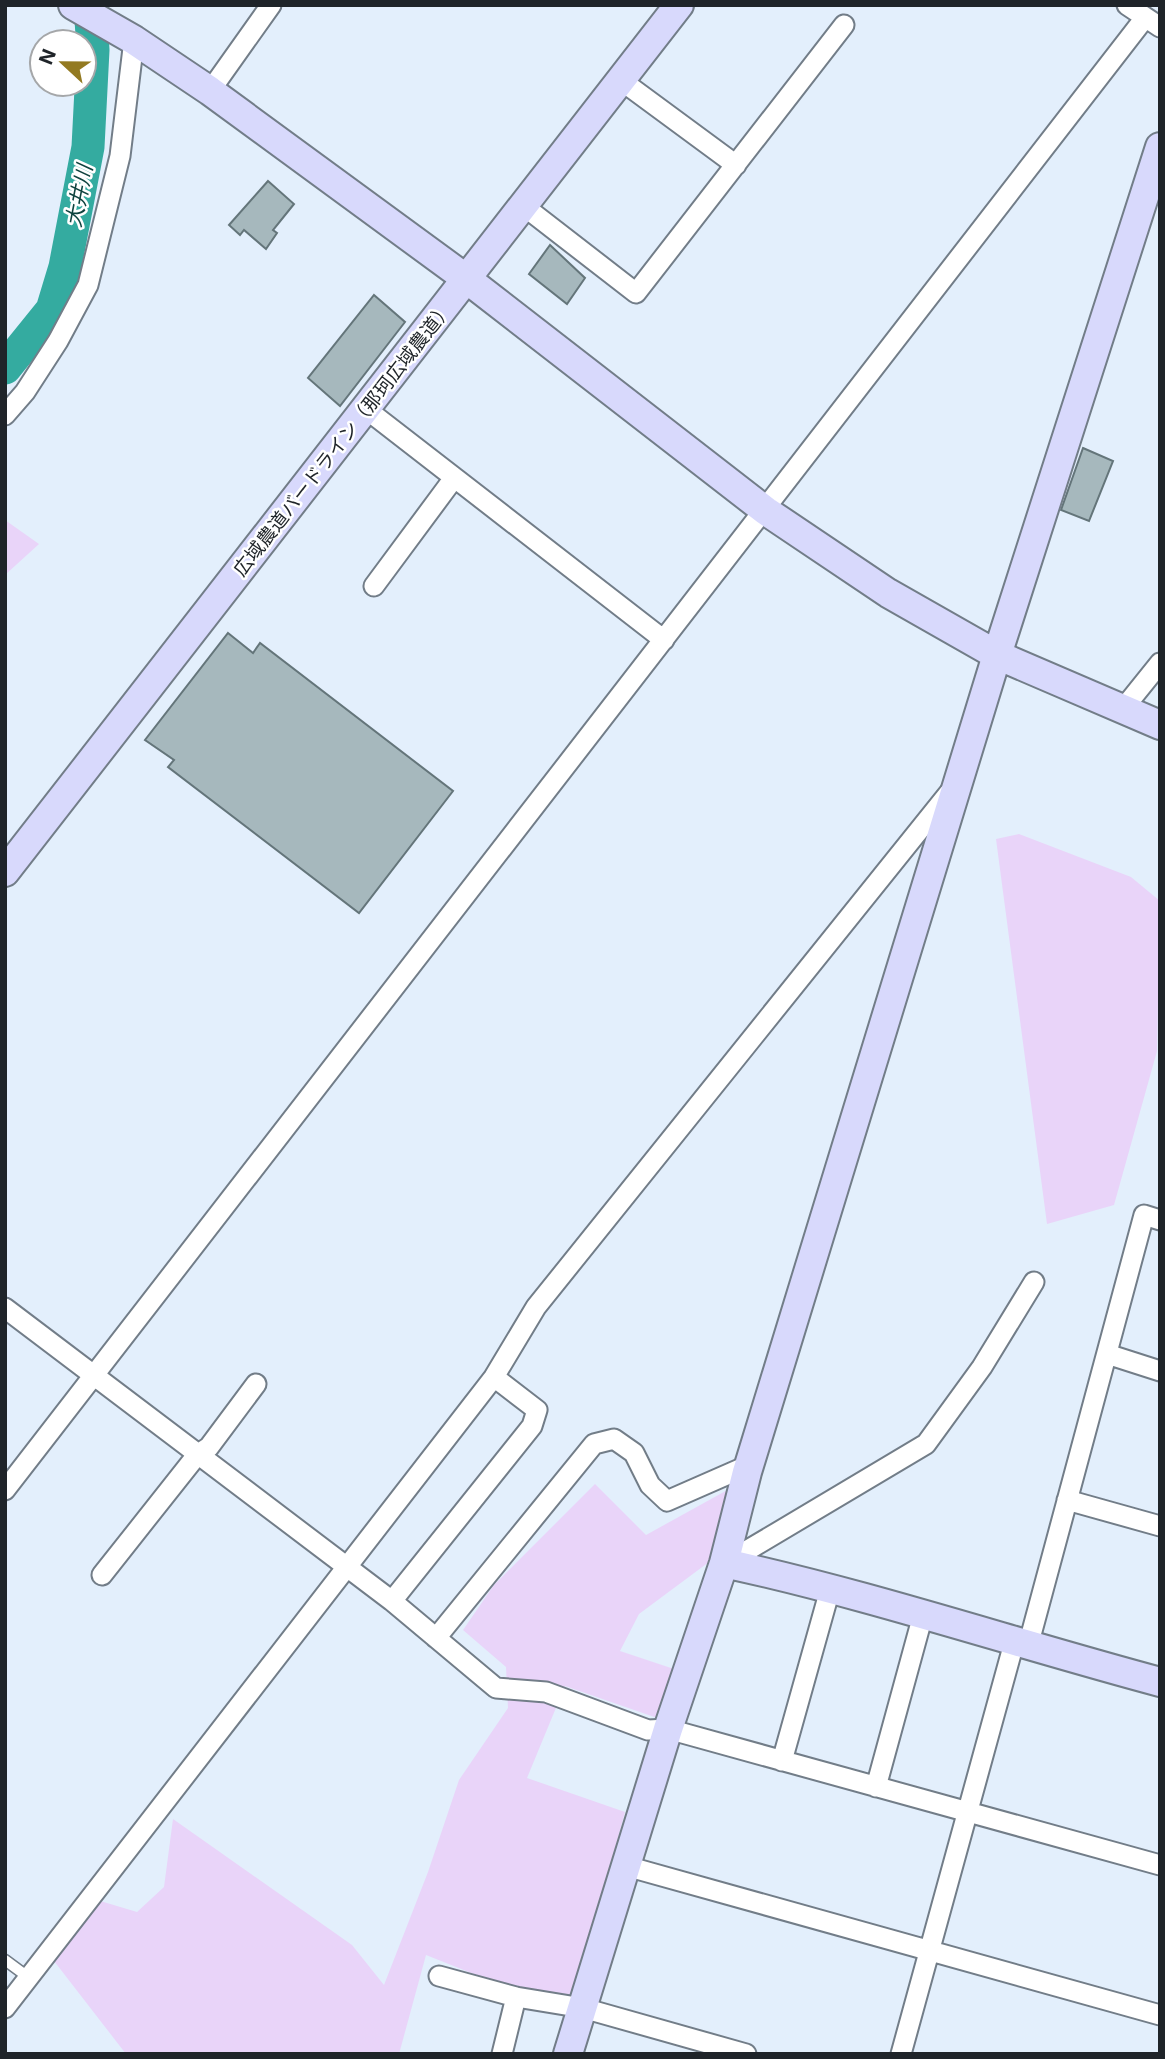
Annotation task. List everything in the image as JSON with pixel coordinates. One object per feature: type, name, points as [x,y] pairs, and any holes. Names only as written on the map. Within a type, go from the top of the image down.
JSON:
[{"type":"street","points":[[73,5],[134,40],[210,91],[468,280],[765,510],[888,593],[997,654],[1160,725]]},
{"type":"street","points":[[210,91],[271,5]]},
{"type":"street","name":"広域農道バードライン（那珂広域農道）","points":[[5,872],[680,5]]},
{"type":"street","points":[[5,1490],[765,510],[1152,23],[1126,5]]},
{"type":"street","points":[[525,207],[636,293],[844,25]]},
{"type":"street","points":[[5,415],[25,393],[58,341],[88,285],[120,156],[134,40]]},
{"type":"street","points":[[622,81],[736,165]]},
{"type":"street","points":[[568,2054],[668,1729],[735,1566],[747,1472],[997,654],[1160,147]]},
{"type":"street","points":[[366,410],[664,640]]},
{"type":"street","points":[[374,586],[454,478]]},
{"type":"street","points":[[1123,709],[1160,663]]},
{"type":"street","points":[[5,2008],[494,1377],[536,1307],[937,810],[961,771]]},
{"type":"street","points":[[901,2054],[968,1812],[1067,1500],[1144,1215],[1160,1220]]},
{"type":"street","points":[[735,1566],[748,1550],[926,1444],[982,1367],[1034,1282]]},
{"type":"street","points":[[5,1308],[392,1601],[496,1688],[546,1692],[648,1730],[668,1729],[1160,1865]]},
{"type":"street","points":[[1107,1354],[1160,1371]]},
{"type":"street","points":[[392,1601],[532,1426],[537,1410],[494,1377]]},
{"type":"street","points":[[102,1575],[197,1455],[209,1447],[256,1384]]},
{"type":"street","points":[[436,1638],[594,1444],[614,1439],[634,1453],[650,1485],[667,1501],[740,1469],[747,1472]]},
{"type":"street","points":[[1067,1500],[1160,1526]]},
{"type":"street","points":[[735,1566],[831,1586],[1021,1645],[1160,1682]]},
{"type":"street","points":[[782,1761],[831,1586]]},
{"type":"street","points":[[876,1787],[923,1615]]},
{"type":"street","points":[[626,1866],[1160,2015]]},
{"type":"street","points":[[439,1976],[516,1997],[583,2008],[680,2045],[746,2054]]},
{"type":"street","points":[[502,2054],[516,1997]]},
{"type":"lane","points":[[5,1960],[28,1978]]},
{"type":"shaded area","points":[[5,520],[39,544],[5,575]]},
{"type":"shaded area","points":[[1019,834],[1131,877],[1160,901],[1157,1051],[1114,1205],[1047,1224],[996,839]]},
{"type":"shaded area","points":[[595,1484],[646,1535],[731,1488],[713,1559],[639,1614],[620,1651],[680,1671],[663,1720],[565,1686],[527,1778],[625,1812],[574,1999],[504,1986],[426,1955],[399,2054],[126,2054],[54,1961],[97,1900],[137,1912],[164,1887],[173,1819],[352,1945],[384,1985],[428,1872],[459,1780],[508,1708],[506,1667],[463,1630],[494,1585]]},
{"type":"building","points":[[268,181],[294,204],[273,230],[277,233],[266,249],[244,230],[240,235],[229,225]]},
{"type":"building","points":[[550,245],[585,278],[567,304],[529,274]]},
{"type":"building","points":[[374,295],[405,322],[340,406],[308,378]]},
{"type":"building","points":[[1083,448],[1113,461],[1089,521],[1061,510]]},
{"type":"building","points":[[228,633],[253,653],[260,643],[453,791],[359,913],[168,767],[174,760],[145,740]]},
{"type":"waterway","name":"大井川","points":[[5,368],[52,310],[65,267],[88,147],[93,50],[90,5]]}]
